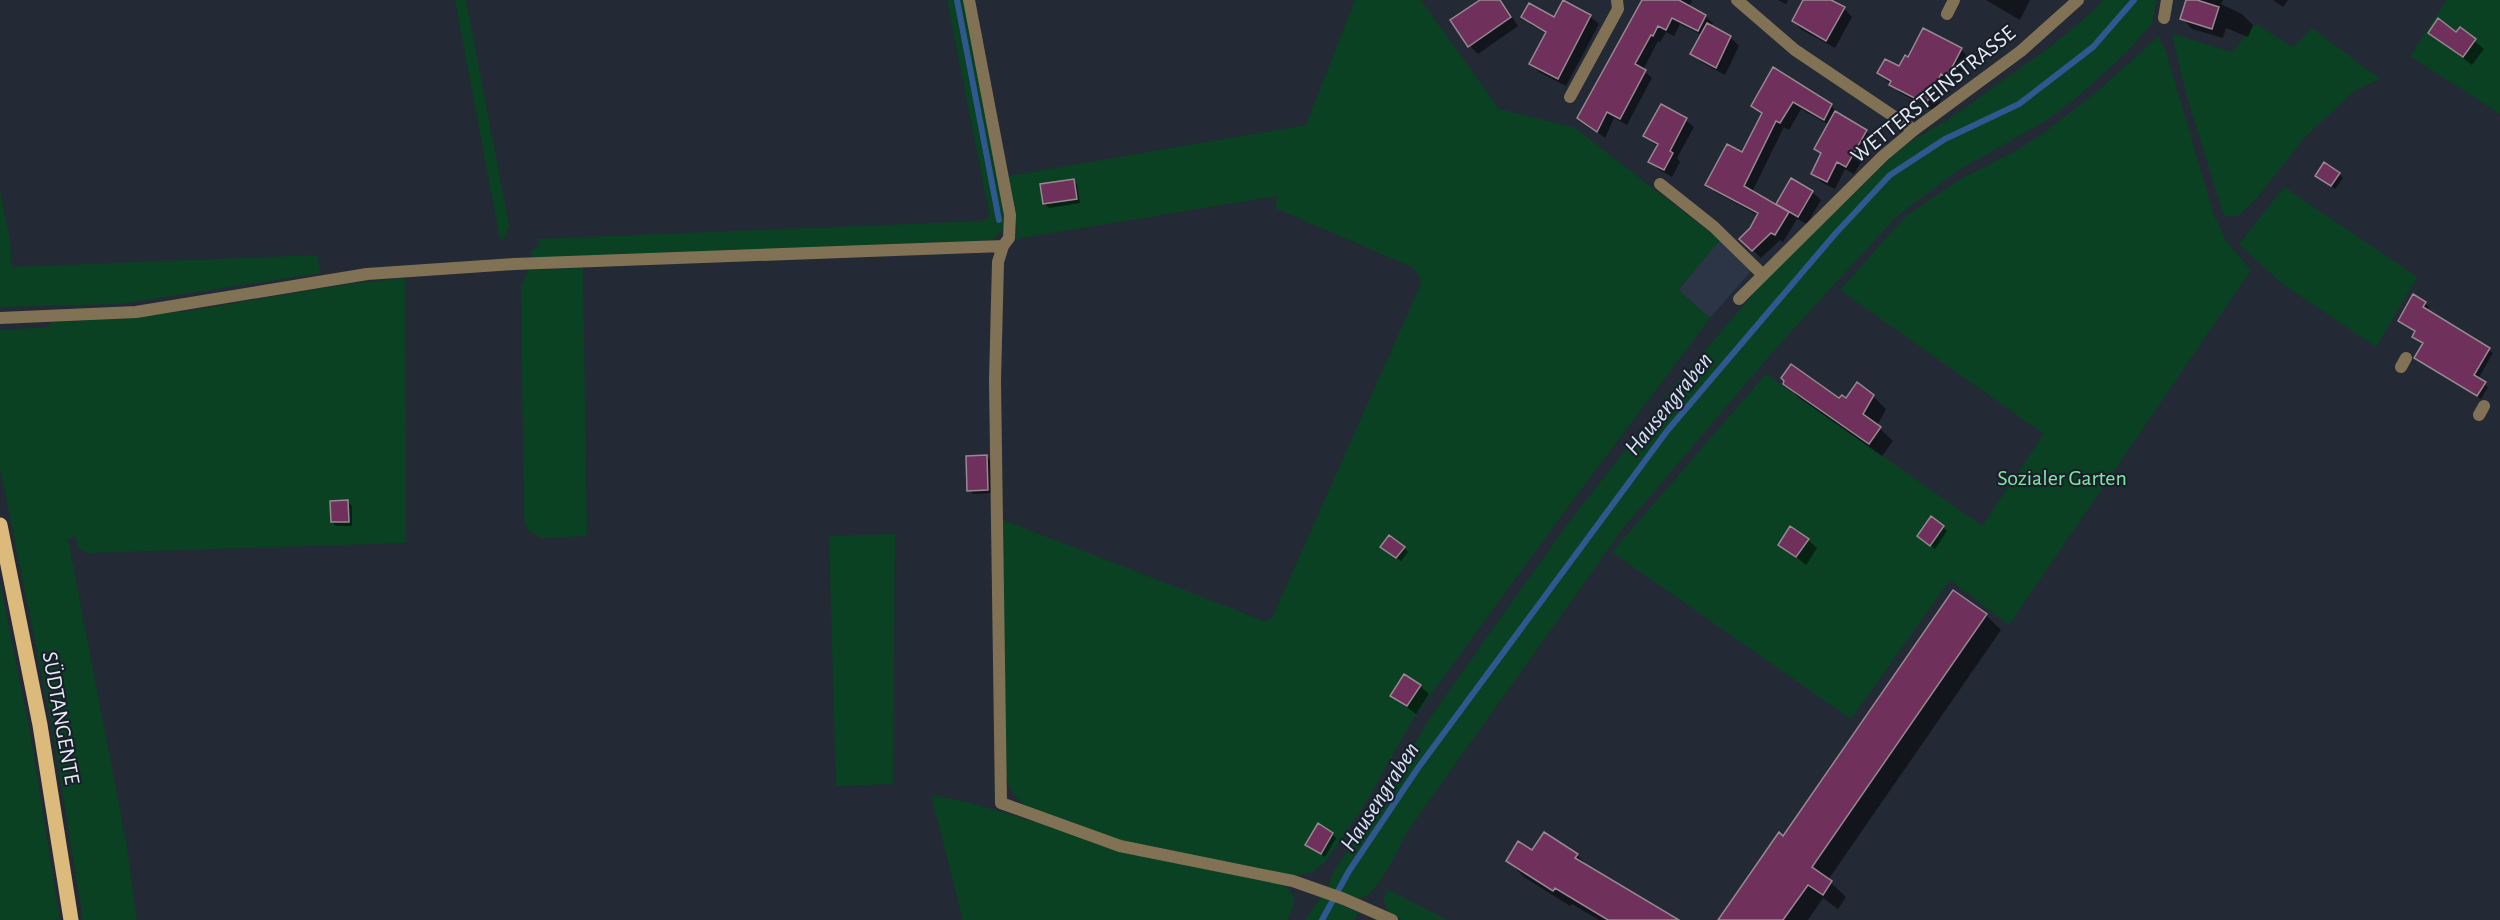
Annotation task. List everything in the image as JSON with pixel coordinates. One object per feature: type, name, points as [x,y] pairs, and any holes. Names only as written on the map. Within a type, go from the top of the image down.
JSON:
[{"type":"main road","name":"SÜDTANGENTE","points":[[0,525],[40,725],[72,920]]},
{"type":"street","points":[[969,0],[1010,215],[1009,238],[1003,246],[998,262],[995,381],[1001,803],[1120,846],[1293,881],[1328,892],[1392,920]]},
{"type":"street","points":[[1570,97],[1618,9],[1617,0]]},
{"type":"street","points":[[1737,0],[1795,50],[1914,130]]},
{"type":"street","points":[[1947,14],[1954,0]]},
{"type":"street","name":"WETTERSTEINSTRASSE","points":[[1739,299],[1883,156],[1914,130],[2021,51],[2078,0]]},
{"type":"street","points":[[2164,18],[2167,0]]},
{"type":"street","points":[[1660,184],[1714,227],[1763,275]]},
{"type":"street","points":[[0,318],[136,312],[378,273],[514,264],[1003,246]]},
{"type":"shaded area","points":[[1720,240],[1751,271],[1710,318],[1678,290]]},
{"type":"green space","points":[[455,0],[466,0],[509,224],[505,238],[500,240]]},
{"type":"green space","points":[[947,0],[964,0],[1005,214],[1005,227],[993,240],[532,260],[531,250],[539,247],[538,239],[982,221],[990,217]]},
{"type":"green space","points":[[1355,0],[1421,0],[1499,109],[1575,128],[1720,240],[1678,290],[1710,318],[1413,719],[1365,804],[1326,861],[1311,873],[1290,876],[1139,847],[1035,812],[1016,796],[1005,774],[1003,520],[1264,621],[1272,618],[1421,284],[1420,277],[1412,267],[1275,208],[1277,196],[1015,239],[1017,231],[1008,176],[1306,125]]},
{"type":"green space","points":[[2103,0],[2157,0],[2152,23],[2128,51],[2073,101],[2042,123],[1959,170],[1897,216],[1777,347],[1624,527],[1407,832],[1388,869],[1374,888],[1368,895],[1358,899],[1329,890],[1334,871],[1380,802],[1430,718],[1563,530],[1670,392],[1771,273],[1899,150],[1959,112],[2042,53],[2080,23]]},
{"type":"green space","points":[[2447,0],[2500,0],[2500,114],[2410,56]]},
{"type":"green space","points":[[2256,24],[2293,47],[2312,28],[2380,79],[2354,91],[2305,137],[2257,198],[2238,216],[2224,216],[2187,97],[2172,34],[2232,52]]},
{"type":"green space","name":"Sozialer Garten","points":[[2158,37],[2165,49],[2214,215],[2226,241],[2251,270],[2009,625],[1950,580],[1851,719],[1612,552],[1766,374],[1982,526],[2044,434],[1840,290],[1905,217],[1959,180],[2021,148],[2048,130],[2100,89]]},
{"type":"green space","points":[[2284,187],[2417,277],[2376,347],[2281,283],[2239,244]]},
{"type":"green space","points":[[0,191],[10,240],[12,267],[317,255],[321,273],[121,304],[0,307]]},
{"type":"green space","points":[[583,268],[587,536],[542,538],[528,531],[524,520],[521,287],[528,270]]},
{"type":"green space","points":[[405,278],[406,543],[87,553],[78,547],[75,535],[68,539],[126,841],[137,920],[83,920],[51,721],[0,468],[0,330],[50,327],[50,323],[181,312],[348,284]]},
{"type":"green space","points":[[895,534],[893,784],[836,786],[829,536]]},
{"type":"green space","points":[[0,583],[31,738],[60,920],[0,920]]},
{"type":"green space","points":[[931,795],[968,802],[1088,838],[1279,884],[1293,895],[1294,904],[1287,920],[963,920]]},
{"type":"green space","points":[[1388,890],[1447,920],[1403,920],[1388,912],[1383,898]]},
{"type":"green space","points":[[1321,897],[1359,912],[1354,920],[1305,920]]},
{"type":"building","points":[[1480,0],[1500,0],[1511,17],[1468,47],[1450,20]]},
{"type":"building","points":[[1563,0],[1591,15],[1558,79],[1529,64],[1546,32],[1521,17],[1529,3],[1554,17]]},
{"type":"building","points":[[1642,0],[1679,0],[1706,15],[1698,31],[1672,18],[1666,30],[1658,26],[1635,64],[1646,70],[1620,119],[1607,112],[1597,132],[1577,118]]},
{"type":"building","points":[[1803,0],[1831,0],[1845,7],[1826,41],[1792,21]]},
{"type":"building","points":[[2186,0],[2197,0],[2219,7],[2212,29],[2180,19]]},
{"type":"building","points":[[2438,18],[2456,32],[2460,27],[2476,39],[2463,57],[2428,33]]},
{"type":"building","points":[[1707,23],[1731,36],[1716,68],[1690,54]]},
{"type":"building","points":[[1923,28],[1962,48],[1947,77],[1941,74],[1926,104],[1889,85],[1891,81],[1877,73],[1885,59],[1899,66],[1905,55],[1908,57]]},
{"type":"building","points":[[1773,67],[1832,104],[1824,120],[1793,102],[1780,123],[1776,121],[1744,186],[1789,212],[1775,235],[1771,233],[1752,251],[1739,239],[1750,228],[1758,213],[1705,185],[1727,144],[1742,152],[1762,113],[1751,106]]},
{"type":"building","points":[[1661,104],[1687,118],[1670,151],[1673,153],[1664,170],[1648,162],[1658,144],[1643,136]]},
{"type":"building","points":[[1835,111],[1867,130],[1846,167],[1837,162],[1827,182],[1811,174],[1821,153],[1814,149]]},
{"type":"building","points":[[2324,162],[2340,173],[2331,186],[2315,176]]},
{"type":"building","points":[[1791,178],[1813,191],[1798,217],[1776,204]]},
{"type":"building","points":[[1074,179],[1077,199],[1043,204],[1040,184]]},
{"type":"building","points":[[2413,294],[2426,302],[2423,307],[2490,348],[2474,375],[2486,382],[2477,396],[2414,358],[2423,343],[2412,337],[2415,331],[2398,321]]},
{"type":"building","points":[[1791,364],[1839,398],[1842,395],[1846,398],[1857,382],[1874,395],[1863,414],[1881,427],[1869,444],[1783,384],[1784,381],[1781,378]]},
{"type":"building","points":[[987,455],[988,490],[967,491],[966,456]]},
{"type":"building","points":[[348,500],[349,522],[331,522],[330,501]]},
{"type":"building","points":[[1931,516],[1944,526],[1930,546],[1917,536]]},
{"type":"building","points":[[1790,526],[1809,539],[1796,557],[1778,545]]},
{"type":"building","points":[[1389,535],[1405,547],[1396,558],[1380,547]]},
{"type":"building","points":[[1953,590],[1987,614],[1812,867],[1832,881],[1823,895],[1808,885],[1783,920],[1718,920],[1779,832],[1783,836]]},
{"type":"building","points":[[1404,674],[1421,685],[1407,706],[1390,696]]},
{"type":"building","points":[[1318,823],[1333,833],[1321,854],[1305,845]]},
{"type":"building","points":[[1544,832],[1578,854],[1575,858],[1679,920],[1608,920],[1555,888],[1553,891],[1506,861],[1518,841],[1532,850]]},
{"type":"waterway","points":[[957,0],[999,220]]},
{"type":"waterway","name":"Hausengraben","points":[[1322,920],[1349,871],[1418,768],[1667,431],[1835,234],[1890,175],[1945,139],[2019,104],[2093,47],[2134,0]]}]
